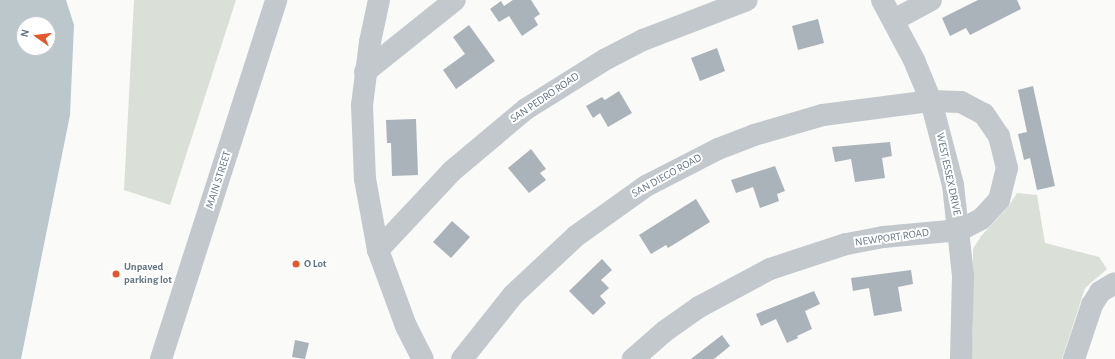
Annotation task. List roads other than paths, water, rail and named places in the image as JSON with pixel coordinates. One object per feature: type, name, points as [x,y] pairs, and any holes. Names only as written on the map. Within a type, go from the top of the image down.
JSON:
[{"type":"street","name":"MAIN STREET","points":[[161,359],[276,0]]},
{"type":"street","points":[[379,0],[366,72],[362,105],[363,150],[370,211],[378,250],[406,326],[423,359]]},
{"type":"street","points":[[366,72],[455,0]]},
{"type":"street","name":"SAN PEDRO ROAD","points":[[378,250],[452,171],[488,139],[544,97],[606,59],[643,40],[747,0]]},
{"type":"street","name":"WEST ESSEX DRIVE","points":[[882,0],[894,20],[931,101],[953,185],[960,230],[963,276],[961,359]]},
{"type":"street","points":[[894,20],[931,0]]},
{"type":"street","name":"NEWPORT ROAD","points":[[633,359],[664,331],[699,307],[770,269],[846,244],[883,237],[960,230],[981,219],[999,200],[1007,168],[999,136],[984,114],[961,102],[931,101]]},
{"type":"street","name":"SAN DIEGO ROAD","points":[[462,359],[488,324],[541,266],[582,231],[646,186],[718,149],[788,125],[857,109],[931,101]]},
{"type":"street","points":[[1074,359],[1092,305],[1100,292],[1115,283]]},
{"type":"place","name":"O Lot","points":[[296,264]]},
{"type":"place","name":"Unpaved parking lot","points":[[116,274]]}]
